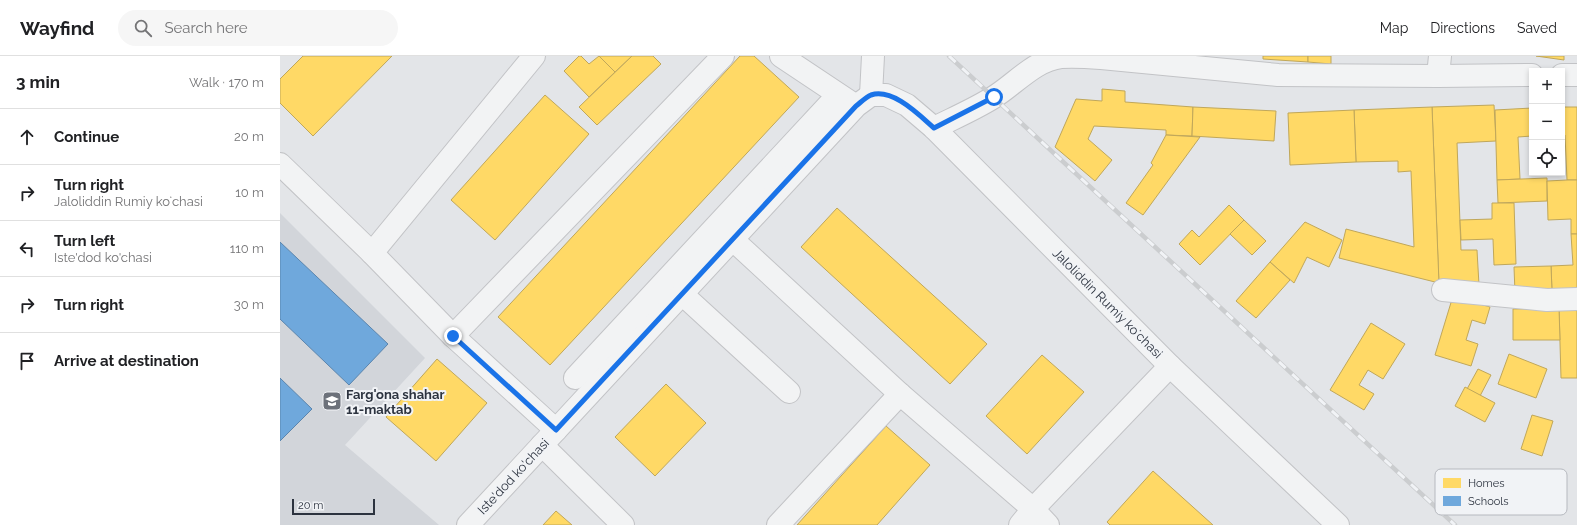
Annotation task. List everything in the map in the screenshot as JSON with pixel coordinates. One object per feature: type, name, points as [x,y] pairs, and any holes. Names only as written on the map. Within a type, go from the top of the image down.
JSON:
[{"type":"street","points":[[372,254],[534,56]]},
{"type":"street","points":[[453,336],[723,56]]},
{"type":"street","points":[[781,56],[838,95],[864,101],[873,56]]},
{"type":"street","points":[[934,128],[994,97],[1034,68],[1060,57],[1079,56],[1278,75],[1439,66],[1529,75]]},
{"type":"street","points":[[1565,75],[1577,75]]},
{"type":"street","points":[[575,378],[838,95]]},
{"type":"street","name":"Jaloliddin Rumiy koʻchasi","points":[[864,101],[886,95],[907,105],[934,128],[1170,366],[1338,525]]},
{"type":"street","name":"Iste'dod ko'chasi","points":[[468,525],[732,239],[864,101]]},
{"type":"street","points":[[280,164],[453,336],[549,437],[623,525]]},
{"type":"street","points":[[732,239],[900,394],[1026,517],[1048,525]]},
{"type":"street","points":[[1443,290],[1547,300],[1577,299]]},
{"type":"street","points":[[682,294],[789,392]]},
{"type":"street","points":[[1026,517],[1170,366]]},
{"type":"street","points":[[778,525],[900,394]]},
{"type":"shaded area","name":"Farg'ona shahar 11-maktab","points":[[280,213],[425,358],[345,445],[439,525],[280,525]]},
{"type":"building: Homes","points":[[303,56],[392,56],[313,136],[280,103],[280,79]]},
{"type":"building: Homes","points":[[579,56],[581,56],[589,64],[599,56],[615,72],[589,97],[564,71]]},
{"type":"building: Homes","points":[[599,56],[632,56],[615,72]]},
{"type":"building: Homes","points":[[632,56],[653,56],[661,64],[597,125],[579,107]]},
{"type":"building: Homes","points":[[740,56],[754,56],[799,97],[550,365],[498,317]]},
{"type":"building: Homes","points":[[1263,56],[1308,56],[1308,62],[1263,59]]},
{"type":"building: Homes","points":[[1308,56],[1331,56],[1331,64],[1308,62]]},
{"type":"building: Homes","points":[[1536,56],[1564,56],[1564,60]]},
{"type":"building: Homes","points":[[1102,89],[1125,91],[1125,102],[1193,107],[1192,136],[1166,135],[1166,130],[1094,126],[1088,139],[1112,160],[1095,181],[1055,147],[1076,99],[1102,101]]},
{"type":"building: Homes","points":[[545,95],[589,134],[495,240],[451,200]]},
{"type":"building: Homes","points":[[1494,105],[1496,141],[1457,143],[1461,250],[1477,250],[1479,285],[1439,286],[1432,107]]},
{"type":"building: Homes","points":[[1193,107],[1276,111],[1274,141],[1192,136]]},
{"type":"building: Homes","points":[[1432,107],[1439,283],[1339,258],[1346,229],[1414,247],[1411,171],[1398,172],[1398,161],[1356,162],[1354,110]]},
{"type":"building: Homes","points":[[1565,107],[1577,107],[1577,180],[1567,180]]},
{"type":"building: Homes","points":[[1529,108],[1529,136],[1518,137],[1520,179],[1497,180],[1495,110]]},
{"type":"building: Homes","points":[[1354,110],[1356,162],[1290,165],[1288,113]]},
{"type":"building: Homes","points":[[1166,135],[1200,137],[1143,215],[1126,203],[1153,165],[1151,163]]},
{"type":"building: Homes","points":[[1547,178],[1547,201],[1498,203],[1497,180]]},
{"type":"building: Homes","points":[[1577,180],[1577,234],[1571,234],[1571,219],[1548,220],[1547,181]]},
{"type":"building: Homes","points":[[1492,203],[1514,203],[1516,264],[1494,265],[1493,239],[1461,240],[1460,220],[1492,219]]},
{"type":"building: Homes","points":[[1229,205],[1244,220],[1200,265],[1179,244],[1192,230],[1199,237]]},
{"type":"building: Homes","points":[[837,208],[987,344],[950,384],[801,247]]},
{"type":"building: Homes","points":[[1244,220],[1266,241],[1252,255],[1230,234]]},
{"type":"building: Homes","points":[[1305,222],[1342,240],[1329,267],[1307,257],[1294,283],[1270,262]]},
{"type":"building: Homes","points":[[1571,234],[1577,234],[1577,290],[1552,291],[1551,266],[1573,265]]},
{"type":"building: Homes","points":[[1270,262],[1290,280],[1256,318],[1236,301]]},
{"type":"building: Homes","points":[[1551,266],[1552,291],[1515,293],[1514,267]]},
{"type":"building: Homes","points":[[1453,296],[1490,307],[1485,324],[1472,320],[1466,340],[1478,344],[1471,366],[1435,355]]},
{"type":"building: Homes","points":[[1577,307],[1577,378],[1561,378],[1559,308]]},
{"type":"building: Homes","points":[[1559,308],[1560,340],[1513,340],[1513,309]]},
{"type":"building: Homes","points":[[1371,323],[1405,344],[1383,379],[1368,370],[1359,385],[1374,394],[1364,410],[1330,390]]},
{"type":"building: Homes","points":[[1509,354],[1547,369],[1536,398],[1498,384]]},
{"type":"building: Homes","points":[[1042,355],[1084,392],[1027,454],[986,416]]},
{"type":"building: Homes","points":[[437,359],[487,403],[436,461],[386,417]]},
{"type":"building: Homes","points":[[1478,369],[1491,375],[1480,396],[1467,389]]},
{"type":"building: Homes","points":[[666,384],[706,423],[655,476],[615,437]]},
{"type":"building: Homes","points":[[1465,387],[1495,403],[1485,422],[1455,406]]},
{"type":"building: Homes","points":[[1532,415],[1553,421],[1542,456],[1521,449]]},
{"type":"building: Homes","points":[[886,426],[930,465],[877,525],[797,525]]},
{"type":"building: Homes","points":[[1153,471],[1213,525],[1110,525],[1107,522]]},
{"type":"building: Homes","points":[[556,511],[572,525],[543,525]]},
{"type":"building: Schools","points":[[280,242],[388,344],[349,385],[280,319]]},
{"type":"building: Schools","points":[[280,378],[312,409],[280,441]]},
{"type":"railway","points":[[949,56],[1435,506]]},
{"type":"railway","points":[[1444,515],[1455,525]]},
{"type":"place","name":"Farg'ona shahar 11-maktab","points":[[332,401]]},
{"type":"route","points":[[453,336],[556,430],[856,106],[871,95],[886,95],[907,105],[934,128],[994,97]]}]
